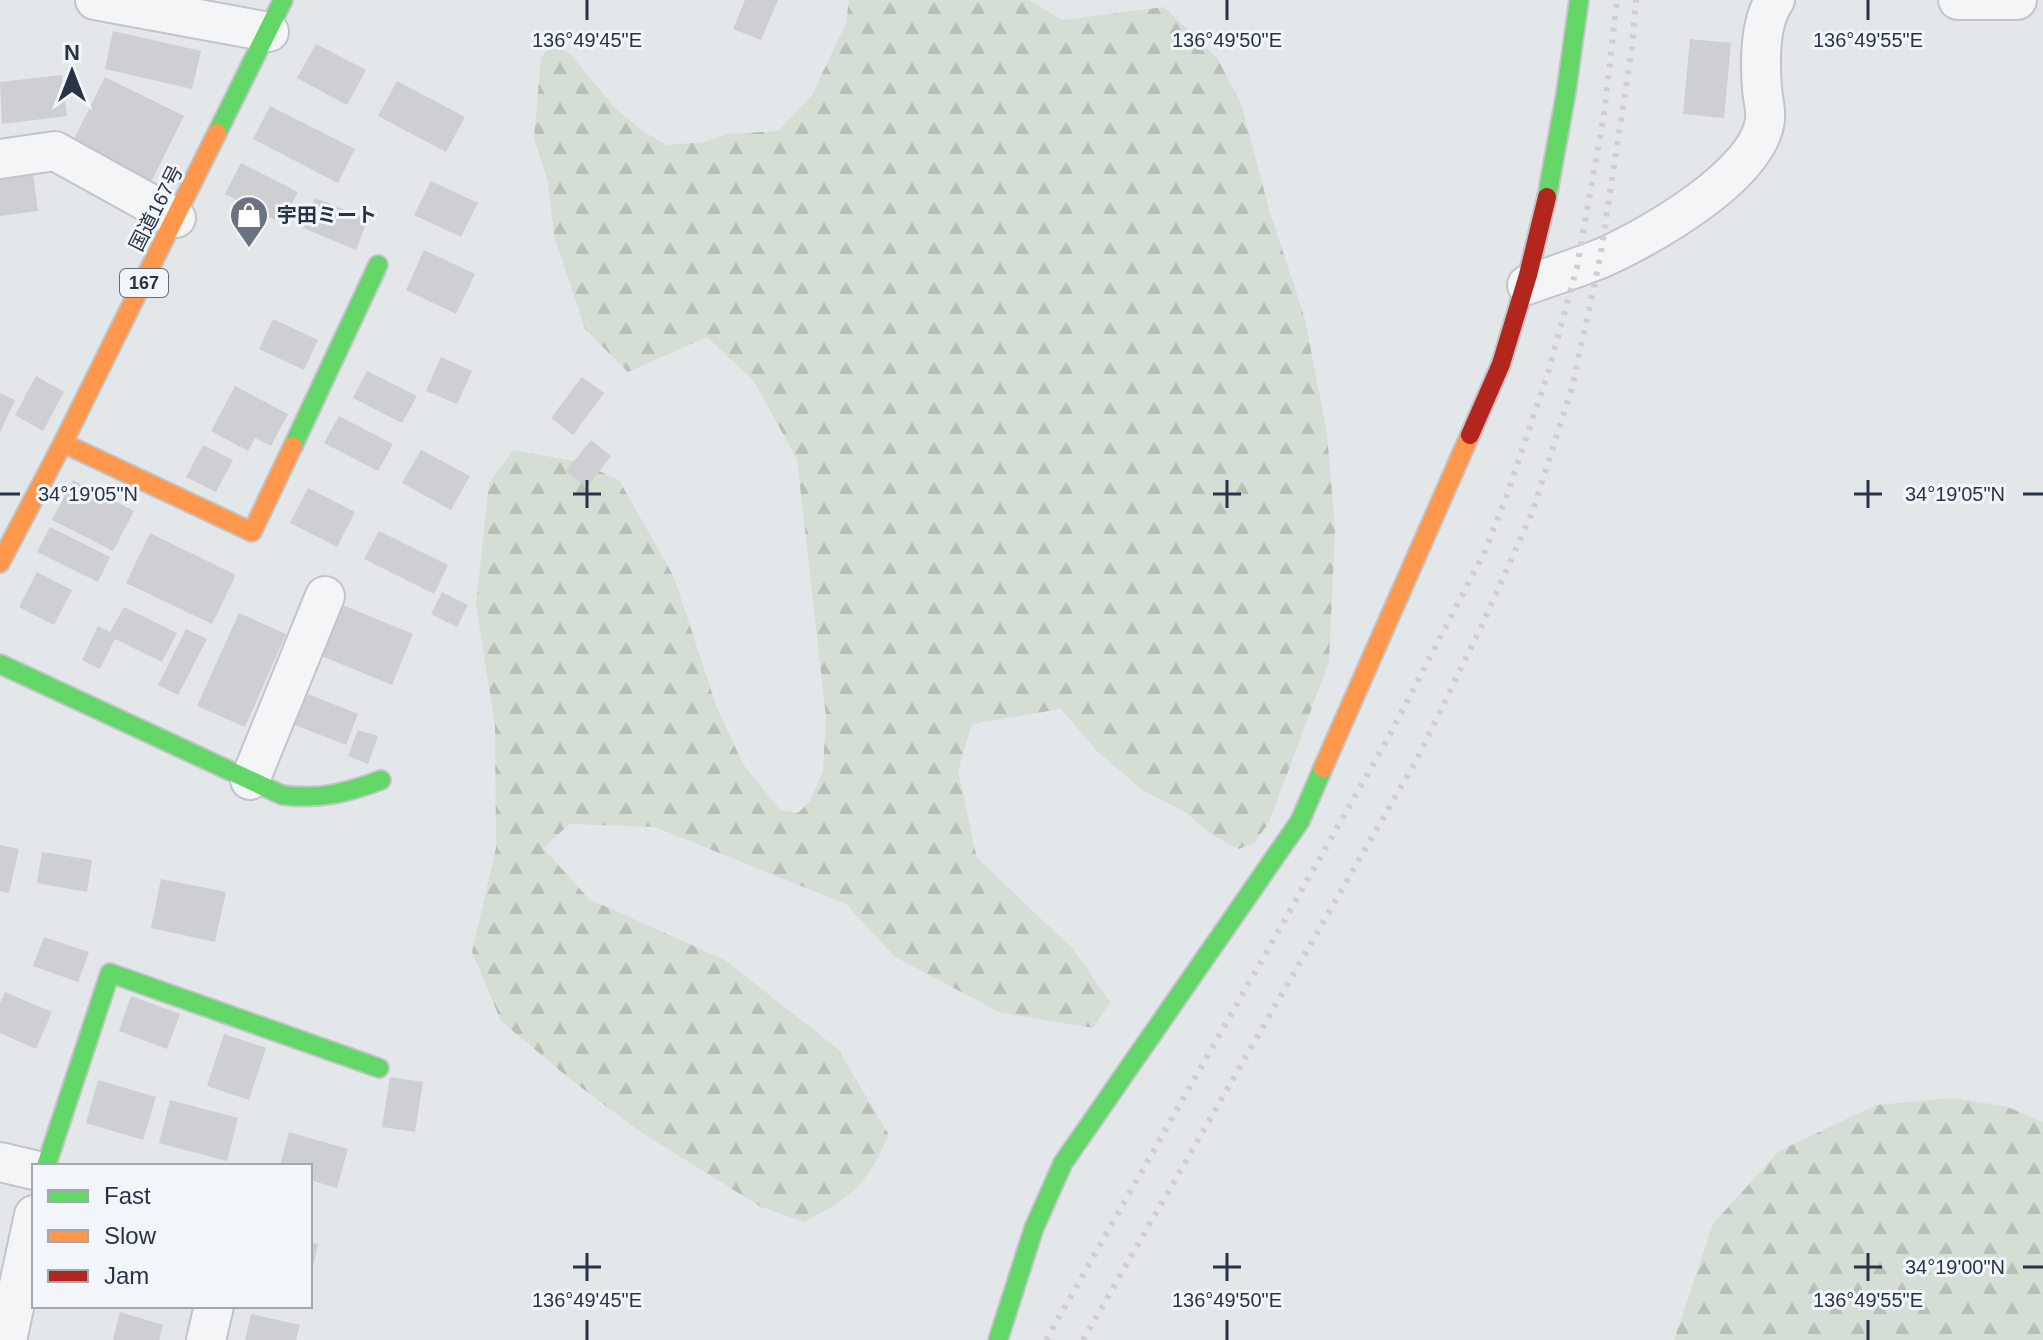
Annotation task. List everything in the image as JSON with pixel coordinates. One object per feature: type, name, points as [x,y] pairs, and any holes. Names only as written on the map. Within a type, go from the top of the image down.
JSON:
[{"type":"main road","points":[[998,1340],[1033,1226],[1046,1193],[1063,1163],[1300,821],[1501,364],[1527,285],[1569,88],[1579,0]]},
{"type":"main road","name":"国道167号","points":[[0,563],[276,16]]},
{"type":"main road","points":[[63,443],[252,532],[378,265]]},
{"type":"main road","points":[[0,664],[282,795],[305,799],[330,798],[381,780]]},
{"type":"main road","points":[[47,1164],[110,973],[379,1068]]},
{"type":"street","points":[[95,0],[276,16]]},
{"type":"street","points":[[1527,285],[1600,258],[1649,234],[1739,168],[1752,151],[1765,120],[1760,70],[1762,43],[1770,7],[1775,0]]},
{"type":"street","points":[[1958,0],[2017,0]]},
{"type":"street","points":[[0,159],[55,151],[176,218]]},
{"type":"street","points":[[250,780],[325,596]]},
{"type":"street","points":[[0,1162],[32,1170]]},
{"type":"street","points":[[7,1340],[32,1224]]},
{"type":"street","points":[[206,1340],[214,1308]]},
{"type":"green space","points":[[849,0],[1029,0],[1062,20],[1164,7],[1217,58],[1241,103],[1269,209],[1305,319],[1327,433],[1335,530],[1329,662],[1269,822],[1255,842],[1239,849],[1212,835],[1185,812],[1142,790],[1097,751],[1061,709],[972,724],[958,771],[977,858],[1073,949],[1110,1002],[1093,1028],[999,1012],[895,957],[846,904],[655,827],[570,824],[543,848],[589,899],[725,960],[838,1049],[889,1135],[873,1166],[856,1188],[835,1205],[804,1222],[761,1207],[639,1131],[501,1021],[472,952],[496,848],[495,725],[476,605],[489,483],[513,450],[579,462],[619,480],[674,577],[717,708],[743,764],[780,810],[798,813],[810,801],[823,771],[826,717],[797,459],[753,380],[707,337],[628,372],[585,329],[554,236],[548,182],[534,139],[541,58],[547,50],[560,48],[571,55],[615,108],[644,132],[667,145],[704,142],[728,134],[778,131],[812,95],[846,23]]},
{"type":"green space","points":[[1951,1098],[2005,1106],[2043,1122],[2043,1340],[1674,1340],[1713,1224],[1779,1151],[1876,1105]]},
{"type":"building","points":[[745,0],[778,0],[761,40],[733,29]]},
{"type":"building","points":[[113,31],[201,51],[192,89],[105,69]]},
{"type":"building","points":[[1690,39],[1731,43],[1724,118],[1683,114]]},
{"type":"building","points":[[316,44],[366,70],[347,105],[297,78]]},
{"type":"building","points":[[62,75],[67,116],[2,124],[0,82]]},
{"type":"building","points":[[105,77],[184,116],[150,184],[71,145]]},
{"type":"building","points":[[397,81],[465,117],[446,152],[378,116]]},
{"type":"building","points":[[270,106],[355,149],[338,183],[253,139]]},
{"type":"building","points":[[241,163],[298,192],[281,223],[225,194]]},
{"type":"building","points":[[33,174],[38,211],[0,216],[0,178]]},
{"type":"building","points":[[431,181],[478,203],[461,237],[414,215]]},
{"type":"building","points":[[315,198],[368,219],[356,250],[303,228]]},
{"type":"building","points":[[424,250],[475,274],[456,314],[406,290]]},
{"type":"building","points":[[273,319],[318,340],[304,370],[259,349]]},
{"type":"building","points":[[441,357],[472,371],[457,404],[426,391]]},
{"type":"building","points":[[367,371],[417,396],[402,423],[353,398]]},
{"type":"building","points":[[36,376],[64,392],[43,431],[15,415]]},
{"type":"building","points":[[582,377],[604,393],[573,435],[551,418]]},
{"type":"building","points":[[235,386],[288,414],[271,446],[255,438],[248,451],[211,431]]},
{"type":"building","points":[[0,393],[15,400],[0,432]]},
{"type":"building","points":[[339,416],[393,444],[378,471],[324,443]]},
{"type":"building","points":[[591,440],[611,456],[587,487],[566,471]]},
{"type":"building","points":[[203,445],[233,460],[216,492],[186,477]]},
{"type":"building","points":[[421,450],[470,476],[451,510],[402,483]]},
{"type":"building","points":[[73,480],[134,511],[113,551],[52,520]]},
{"type":"building","points":[[308,488],[355,512],[337,547],[290,523]]},
{"type":"building","points":[[50,527],[110,557],[98,582],[37,552]]},
{"type":"building","points":[[379,531],[448,565],[434,594],[364,559]]},
{"type":"building","points":[[150,533],[236,575],[212,624],[126,583]]},
{"type":"building","points":[[37,572],[72,590],[54,625],[19,607]]},
{"type":"building","points":[[442,592],[468,605],[457,627],[431,614]]},
{"type":"building","points":[[340,604],[413,634],[392,685],[319,655]]},
{"type":"building","points":[[124,607],[177,633],[162,662],[115,639],[100,669],[82,660],[98,626],[110,632]]},
{"type":"building","points":[[239,613],[286,634],[245,727],[197,706]]},
{"type":"building","points":[[186,629],[207,639],[178,695],[158,685]]},
{"type":"building","points":[[308,694],[358,714],[346,745],[295,725]]},
{"type":"building","points":[[358,730],[378,736],[368,764],[348,756]]},
{"type":"building","points":[[0,845],[19,849],[9,893],[0,891]]},
{"type":"building","points":[[42,852],[92,860],[87,892],[37,883]]},
{"type":"building","points":[[161,879],[226,892],[215,942],[151,928]]},
{"type":"building","points":[[44,937],[89,952],[78,982],[33,966]]},
{"type":"building","points":[[5,992],[52,1012],[36,1049],[0,1033],[0,1003]]},
{"type":"building","points":[[131,996],[180,1014],[167,1049],[119,1031]]},
{"type":"building","points":[[224,1034],[266,1048],[249,1100],[207,1086]]},
{"type":"building","points":[[390,1077],[423,1082],[415,1132],[382,1127]]},
{"type":"building","points":[[98,1080],[156,1097],[143,1140],[86,1123]]},
{"type":"building","points":[[170,1100],[238,1118],[227,1161],[159,1143]]},
{"type":"building","points":[[289,1132],[348,1149],[337,1188],[312,1181],[312,1164],[281,1164]]},
{"type":"building","points":[[312,1242],[318,1244],[312,1270]]},
{"type":"building","points":[[120,1312],[163,1325],[159,1340],[113,1340]]},
{"type":"building","points":[[251,1314],[300,1325],[296,1340],[245,1340]]},
{"type":"railway","points":[[1046,1340],[1387,740],[1485,551],[1548,373],[1577,267],[1604,114],[1617,0]]},
{"type":"railway","points":[[1083,1340],[1417,759],[1532,513],[1572,388],[1600,258],[1632,48],[1636,0]]},
{"type":"traffic: fast","points":[[217,133],[283,0]]},
{"type":"traffic: fast","points":[[1547,197],[1579,0]]},
{"type":"traffic: fast","points":[[293,446],[378,265]]},
{"type":"traffic: fast","points":[[0,664],[282,795],[308,797],[332,794],[381,780]]},
{"type":"traffic: fast","points":[[998,1340],[1034,1228],[1063,1163],[1300,821],[1323,768]]},
{"type":"traffic: fast","points":[[47,1164],[110,973],[379,1068]]},
{"type":"traffic: slow","points":[[0,563],[217,133]]},
{"type":"traffic: slow","points":[[1323,768],[1470,435]]},
{"type":"traffic: slow","points":[[63,443],[252,532],[293,446]]},
{"type":"traffic: jam","points":[[1470,435],[1501,364],[1547,197]]},
{"type":"place","name":"宇田ミート","points":[[249,249]]}]
